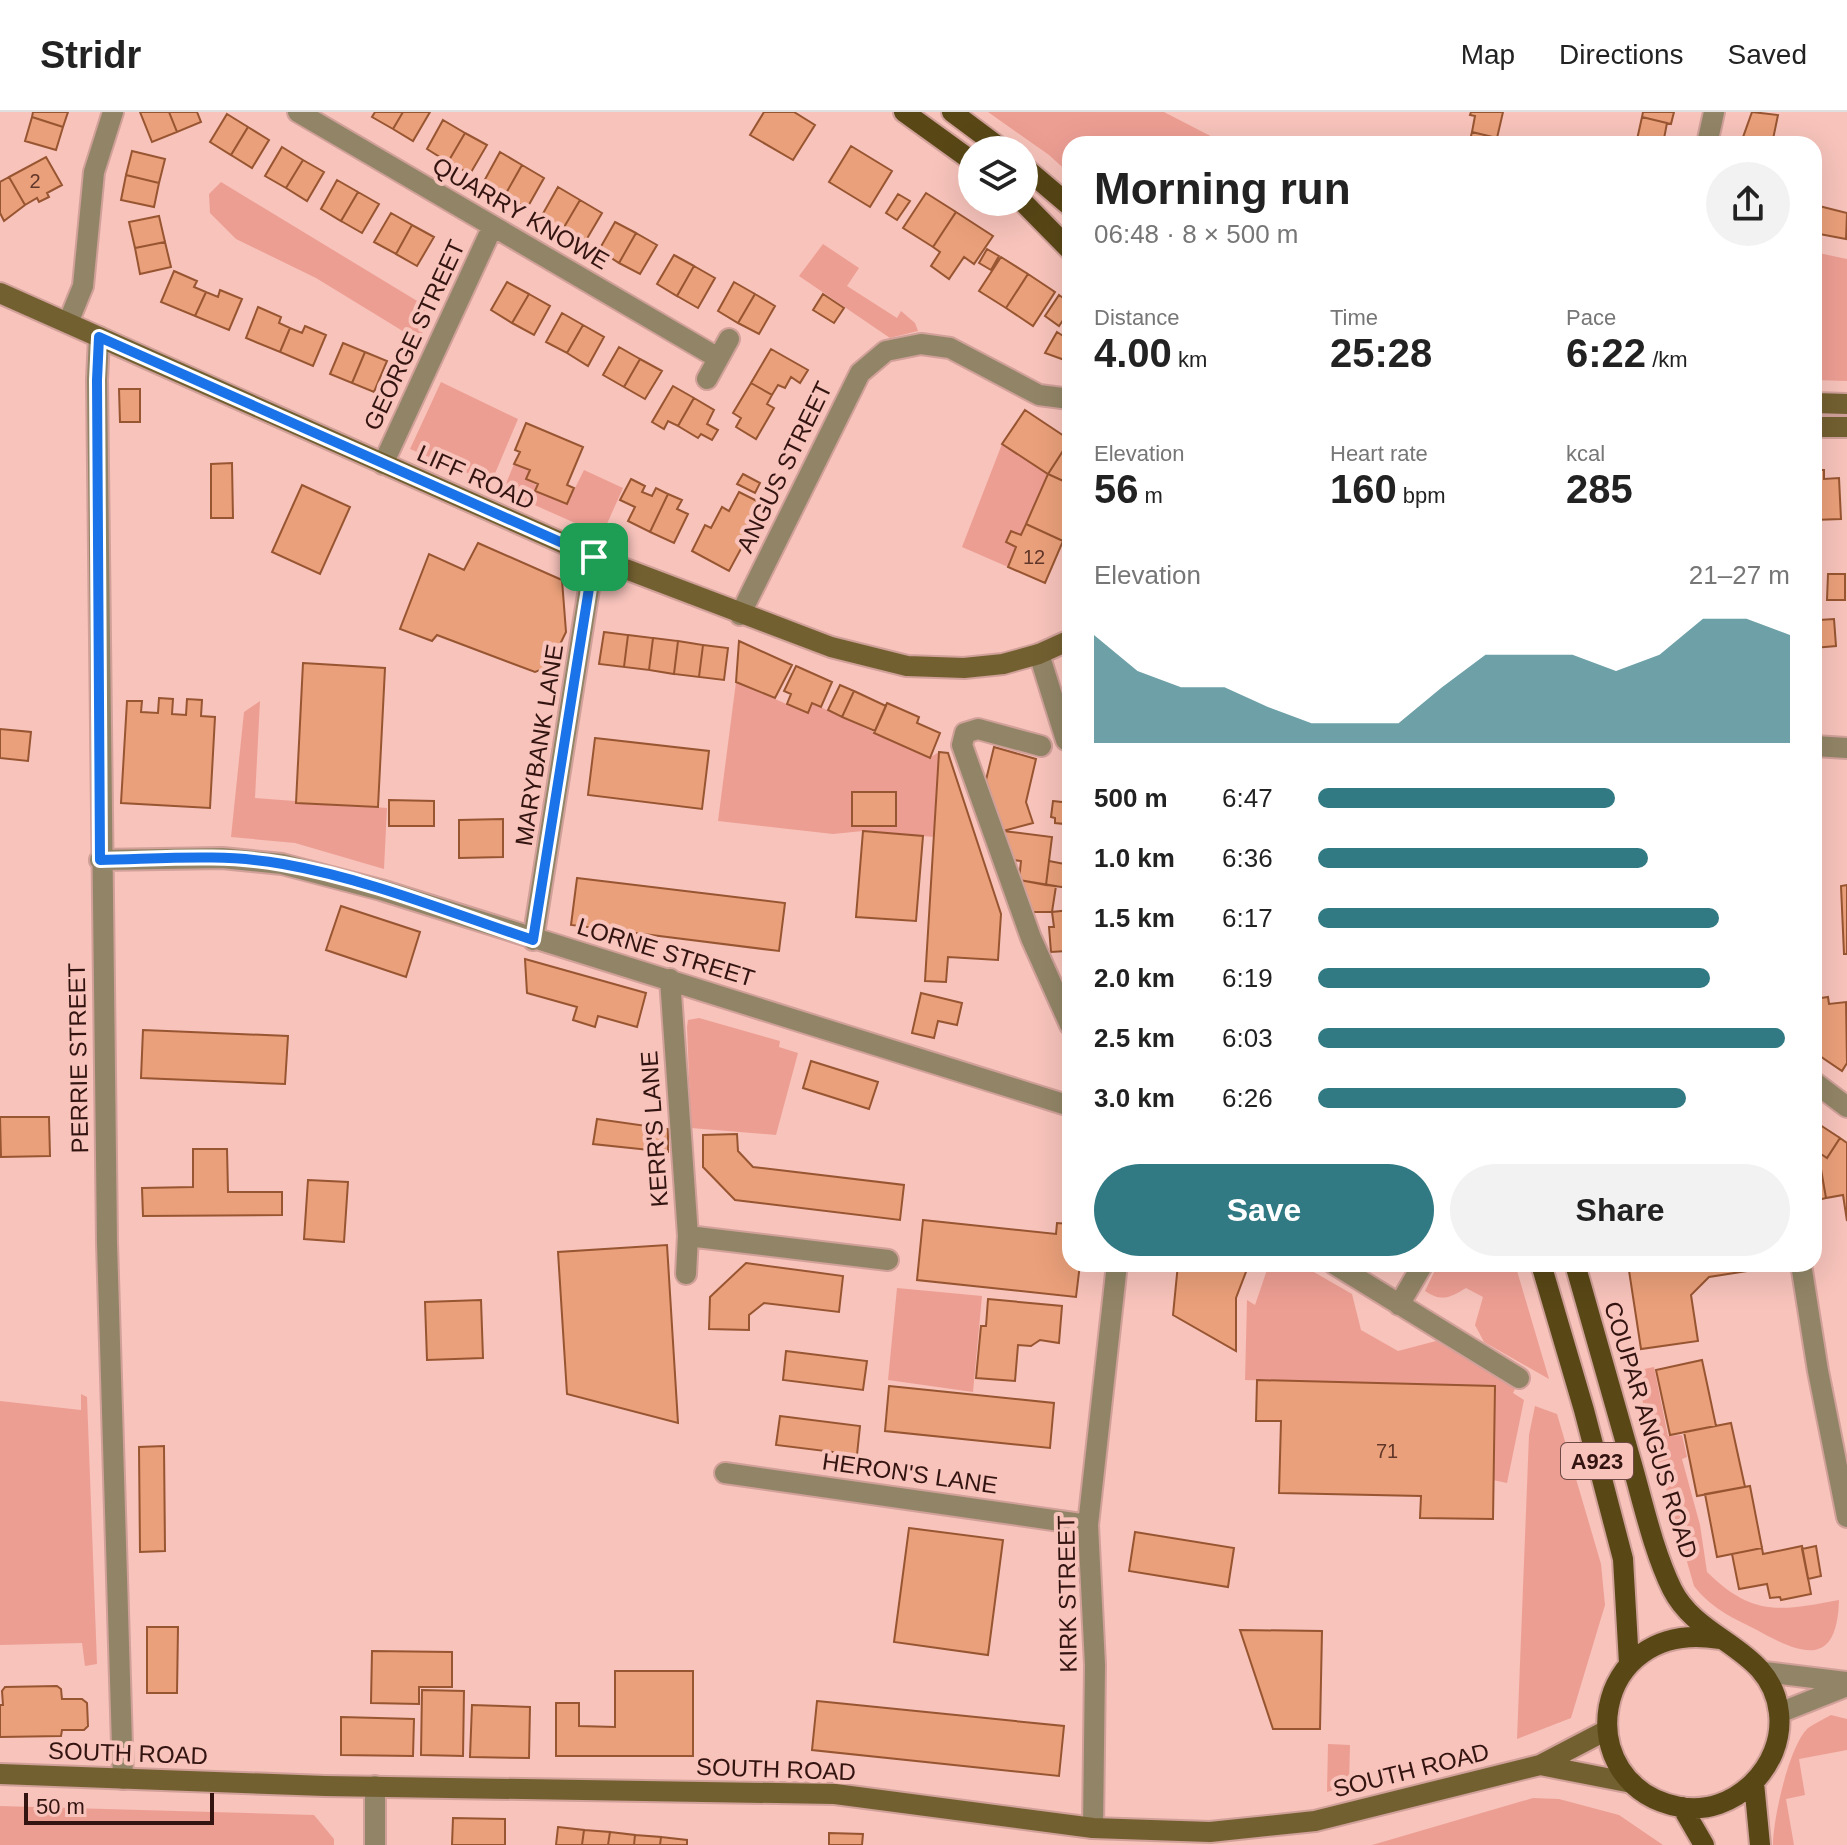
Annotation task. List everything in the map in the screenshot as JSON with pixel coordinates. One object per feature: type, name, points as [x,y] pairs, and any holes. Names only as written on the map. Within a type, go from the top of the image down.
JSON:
[{"type":"main road","points":[[904,112],[958,151]]},
{"type":"main road","points":[[952,112],[984,136]]},
{"type":"main road","points":[[1038,179],[1062,199]]},
{"type":"main road","points":[[1037,216],[1062,242]]},
{"type":"main road","name":"A923","points":[[1543,1272],[1623,1559],[1629,1663]]},
{"type":"main road","name":"COUPAR ANGUS ROAD","points":[[1577,1272],[1647,1515],[1672,1589],[1692,1619],[1719,1639],[1744,1652],[1764,1672],[1774,1692],[1779,1713],[1778,1739],[1769,1763],[1754,1783],[1733,1799],[1708,1807],[1682,1807],[1655,1799],[1632,1783],[1615,1759],[1607,1730],[1608,1706],[1615,1683],[1629,1663],[1648,1648],[1671,1638],[1695,1635],[1719,1639]]},
{"type":"main road","points":[[1754,1783],[1760,1845]]},
{"type":"main road","points":[[1682,1807],[1704,1845]]},
{"type":"street","points":[[68,323],[83,286],[94,172],[113,112]]},
{"type":"street","name":"QUARRY KNOWE","points":[[298,112],[718,358]]},
{"type":"street","points":[[1709,136],[1714,112]]},
{"type":"street","name":"GEORGE STREET","points":[[383,464],[492,228]]},
{"type":"street","name":"LIFF ROAD","points":[[0,293],[594,557],[831,647],[907,666],[964,668],[1003,664],[1062,644]]},
{"type":"street","name":"PERRIE STREET","points":[[99,337],[100,860],[107,1243],[123,1779]]},
{"type":"street","points":[[707,379],[729,339]]},
{"type":"street","name":"ANGUS STREET","points":[[740,615],[860,373],[886,351],[921,344],[950,348],[1039,395],[1062,398]]},
{"type":"street","points":[[1822,403],[1847,404]]},
{"type":"street","points":[[1822,427],[1847,427]]},
{"type":"street","name":"MARYBANK LANE","points":[[533,940],[594,557]]},
{"type":"street","points":[[1039,654],[1062,727]]},
{"type":"street","points":[[1041,746],[978,729],[965,733],[962,745],[1031,938],[1062,1007]]},
{"type":"street","points":[[1822,746],[1847,748]]},
{"type":"street","name":"LORNE STREET","points":[[100,860],[222,858],[282,864],[381,890],[1062,1103]]},
{"type":"street","name":"KERR'S LANE","points":[[670,979],[688,1236],[686,1274]]},
{"type":"street","points":[[1822,1088],[1847,1107]]},
{"type":"street","points":[[688,1236],[888,1260]]},
{"type":"street","name":"KIRK STREET","points":[[1093,1828],[1095,1665],[1088,1525],[1116,1272]]},
{"type":"street","points":[[1347,1272],[1519,1378]]},
{"type":"street","points":[[1399,1305],[1418,1272]]},
{"type":"street","points":[[1802,1272],[1847,1517]]},
{"type":"street","name":"HERON'S LANE","points":[[725,1473],[1088,1525]]},
{"type":"street","points":[[1764,1672],[1847,1684]]},
{"type":"street","points":[[1779,1713],[1847,1684]]},
{"type":"street","name":"SOUTH ROAD","points":[[0,1774],[375,1786],[835,1794],[1093,1828],[1210,1838],[1315,1821],[1540,1765],[1607,1730]]},
{"type":"street","name":"SOUTH ROAD","points":[[1540,1765],[1632,1783]]},
{"type":"street","points":[[375,1786],[375,1845]]},
{"type":"shaded area","points":[[988,112],[1164,112],[1210,136],[1062,136],[1062,167],[1038,147],[1038,136],[1022,136]]},
{"type":"shaded area","points":[[221,182],[432,310],[419,341],[316,278],[236,239],[210,213],[209,194]]},
{"type":"shaded area","points":[[823,244],[859,268],[847,286],[897,318],[901,311],[915,323],[918,331],[890,338],[799,276]]},
{"type":"shaded area","points":[[1822,254],[1847,259],[1847,381],[1822,380]]},
{"type":"shaded area","points":[[441,382],[518,419],[491,483],[410,449]]},
{"type":"shaded area","points":[[1002,444],[1048,474],[1021,535],[1011,531],[1006,542],[1016,547],[1008,567],[962,547]]},
{"type":"shaded area","points":[[514,464],[530,470],[526,479],[567,504],[584,470],[623,488],[602,535],[503,491]]},
{"type":"shaded area","points":[[736,682],[807,713],[812,703],[929,758],[939,752],[934,837],[863,831],[833,834],[718,821]]},
{"type":"shaded area","points":[[260,701],[255,798],[387,808],[384,869],[295,843],[231,837],[244,712]]},
{"type":"shaded area","points":[[699,1018],[780,1041],[779,1047],[798,1053],[776,1135],[691,1128],[687,1027],[688,1020]]},
{"type":"shaded area","points":[[1266,1272],[1314,1272],[1352,1294],[1361,1330],[1398,1351],[1436,1341],[1516,1387],[1513,1393],[1524,1400],[1507,1483],[1493,1480],[1495,1386],[1245,1380],[1247,1300],[1255,1305]]},
{"type":"shaded area","points":[[1434,1272],[1517,1272],[1549,1379],[1484,1342],[1475,1325],[1483,1297],[1466,1288],[1446,1297],[1436,1297],[1425,1291]]},
{"type":"shaded area","points":[[897,1288],[982,1296],[973,1392],[888,1380]]},
{"type":"shaded area","points":[[1654,1367],[1668,1436],[1682,1435],[1687,1457],[1682,1459],[1700,1525],[1707,1572],[1723,1587],[1753,1604],[1783,1608],[1839,1600],[1837,1622],[1831,1638],[1823,1647],[1801,1649],[1771,1638],[1722,1611],[1694,1586],[1644,1412],[1639,1370]]},
{"type":"shaded area","points":[[81,1394],[87,1397],[97,1664],[85,1666],[82,1643],[0,1645],[0,1401],[81,1410]]},
{"type":"shaded area","points":[[1535,1406],[1557,1414],[1601,1564],[1605,1605],[1571,1718],[1517,1739],[1529,1435]]},
{"type":"shaded area","points":[[1831,1715],[1847,1719],[1847,1750],[1799,1759],[1805,1795],[1786,1799],[1794,1845],[1773,1845],[1779,1801],[1795,1750],[1808,1728]]},
{"type":"shaded area","points":[[1328,1744],[1350,1745],[1349,1785],[1327,1792]]},
{"type":"shaded area","points":[[1533,1798],[1559,1799],[1619,1815],[1663,1845],[1372,1845]]},
{"type":"shaded area","points":[[0,1806],[314,1815],[334,1839],[334,1845],[0,1845]]},
{"type":"building","points":[[33,112],[68,112],[63,127],[32,117]]},
{"type":"building","points":[[140,112],[169,112],[177,132],[152,142]]},
{"type":"building","points":[[169,112],[197,112],[201,122],[177,132]]},
{"type":"building","points":[[375,112],[403,112],[393,129],[372,117]]},
{"type":"building","points":[[403,112],[430,112],[413,141],[393,129]]},
{"type":"building","points":[[764,112],[794,112],[815,125],[793,160],[750,135]]},
{"type":"building","points":[[1471,112],[1503,112],[1497,136],[1472,132],[1475,116],[1470,115]]},
{"type":"building","points":[[1643,112],[1674,112],[1671,124],[1642,117]]},
{"type":"building","points":[[1752,112],[1778,115],[1774,136],[1743,136]]},
{"type":"building","points":[[227,114],[248,127],[231,155],[210,142]]},
{"type":"building","points":[[32,117],[63,127],[56,150],[25,141]]},
{"type":"building","points":[[1642,117],[1667,123],[1665,136],[1638,136]]},
{"type":"building","points":[[443,120],[465,133],[448,162],[427,149]]},
{"type":"building","points":[[248,127],[269,140],[252,168],[231,155]]},
{"type":"building","points":[[465,133],[487,145],[470,174],[448,162]]},
{"type":"building","points":[[851,146],[892,171],[870,207],[829,182]]},
{"type":"building","points":[[282,147],[303,160],[286,188],[265,176]]},
{"type":"building","points":[[132,151],[165,159],[159,183],[126,175]]},
{"type":"building","points":[[500,152],[522,165],[505,195],[483,183]]},
{"type":"building","points":[[46,157],[62,185],[47,193],[49,197],[39,202],[37,198],[25,205],[9,177]]},
{"type":"building","points":[[303,160],[324,172],[307,201],[286,188]]},
{"type":"building","points":[[522,165],[544,178],[527,208],[505,195]]},
{"type":"building","points":[[126,175],[159,183],[154,207],[121,200]]},
{"type":"building","points":[[9,177],[25,205],[4,221],[0,213],[0,182]]},
{"type":"building","points":[[337,180],[358,192],[341,221],[321,209]]},
{"type":"building","points":[[558,187],[580,200],[563,229],[541,217]]},
{"type":"building","points":[[358,192],[379,204],[362,233],[341,221]]},
{"type":"building","points":[[926,193],[956,212],[933,247],[903,228]]},
{"type":"building","points":[[898,194],[910,201],[897,220],[886,213]]},
{"type":"building","points":[[580,200],[602,213],[585,242],[563,229]]},
{"type":"building","points":[[1822,207],[1847,213],[1846,239],[1822,234]]},
{"type":"building","points":[[956,212],[993,236],[974,264],[964,257],[949,279],[931,266],[940,252],[933,247]]},
{"type":"building","points":[[391,213],[412,225],[396,254],[374,242]]},
{"type":"building","points":[[159,216],[165,242],[135,248],[129,222]]},
{"type":"building","points":[[615,222],[636,233],[619,263],[599,250]]},
{"type":"building","points":[[412,225],[434,237],[417,266],[396,254]]},
{"type":"building","points":[[636,233],[657,245],[640,274],[619,263]]},
{"type":"building","points":[[165,242],[171,267],[140,274],[135,248]]},
{"type":"building","points":[[987,249],[999,256],[991,270],[979,263]]},
{"type":"building","points":[[674,255],[694,266],[677,296],[657,284]]},
{"type":"building","points":[[1001,257],[1028,274],[1006,308],[979,291]]},
{"type":"building","points":[[694,266],[715,278],[698,308],[677,296]]},
{"type":"building","points":[[174,271],[197,281],[194,287],[206,292],[195,316],[161,302]]},
{"type":"building","points":[[1028,274],[1055,292],[1033,326],[1006,308]]},
{"type":"building","points":[[507,282],[529,294],[512,323],[491,310]]},
{"type":"building","points":[[734,282],[755,294],[738,323],[718,311]]},
{"type":"building","points":[[220,290],[242,299],[229,330],[195,316],[206,292],[218,297]]},
{"type":"building","points":[[529,294],[550,306],[534,335],[512,323]]},
{"type":"building","points":[[755,294],[775,306],[759,334],[738,323]]},
{"type":"building","points":[[823,294],[844,308],[834,323],[813,310]]},
{"type":"building","points":[[1059,295],[1062,297],[1062,322],[1059,326],[1045,316]]},
{"type":"building","points":[[258,307],[281,317],[279,323],[290,328],[280,352],[246,338]]},
{"type":"building","points":[[562,313],[583,325],[567,353],[546,342]]},
{"type":"building","points":[[583,325],[604,337],[588,366],[567,353]]},
{"type":"building","points":[[305,326],[326,335],[313,366],[280,352],[290,328],[302,333]]},
{"type":"building","points":[[1057,332],[1062,335],[1062,359],[1045,353]]},
{"type":"building","points":[[343,343],[365,352],[352,383],[330,374]]},
{"type":"building","points":[[619,347],[640,359],[624,387],[603,375]]},
{"type":"building","points":[[771,349],[808,370],[800,383],[791,377],[785,388],[778,385],[772,395],[751,383]]},
{"type":"building","points":[[365,352],[387,361],[374,392],[352,383]]},
{"type":"building","points":[[640,359],[662,371],[645,399],[624,387]]},
{"type":"building","points":[[751,383],[772,395],[767,404],[774,408],[756,439],[736,427],[741,418],[733,413]]},
{"type":"building","points":[[673,386],[694,398],[678,426],[668,421],[664,429],[652,422]]},
{"type":"building","points":[[119,389],[140,389],[140,422],[120,422]]},
{"type":"building","points":[[694,398],[714,410],[707,424],[718,430],[712,440],[701,434],[698,438],[678,426]]},
{"type":"building","points":[[1025,410],[1062,435],[1062,452],[1048,474],[1002,444]]},
{"type":"building","points":[[526,423],[583,447],[567,485],[574,488],[567,504],[535,491],[538,484],[526,479],[530,470],[514,464],[520,452],[515,450]]},
{"type":"building","points":[[1062,452],[1062,480],[1048,474]]},
{"type":"building","points":[[232,463],[233,518],[211,518],[211,464]]},
{"type":"building","points":[[1822,470],[1824,479],[1839,478],[1841,519],[1822,520]]},
{"type":"building","points":[[743,474],[760,483],[755,493],[737,484]]},
{"type":"building","points":[[1048,474],[1062,480],[1062,541],[1026,524]]},
{"type":"building","points":[[631,479],[645,486],[642,492],[652,496],[656,488],[668,494],[650,532],[628,521],[635,507],[620,500]]},
{"type":"building","points":[[302,485],[350,507],[320,574],[272,552]]},
{"type":"building","points":[[739,492],[759,502],[751,516],[757,519],[729,571],[692,551],[705,525],[711,528],[722,507],[729,511]]},
{"type":"building","points":[[668,494],[682,500],[677,509],[688,514],[674,543],[650,532]]},
{"type":"building","points":[[1026,524],[1062,541],[1045,583],[1008,567],[1016,547],[1006,542],[1011,531],[1021,535]]},
{"type":"building","points":[[478,543],[562,580],[566,632],[549,667],[535,672],[437,635],[432,641],[400,629],[429,554],[464,570]]},
{"type":"building","points":[[1828,574],[1845,574],[1845,600],[1827,600]]},
{"type":"building","points":[[1834,619],[1836,646],[1822,647],[1822,620]]},
{"type":"building","points":[[604,632],[628,635],[624,667],[599,664]]},
{"type":"building","points":[[628,635],[653,638],[649,670],[624,667]]},
{"type":"building","points":[[653,638],[678,641],[674,674],[649,670]]},
{"type":"building","points":[[678,641],[703,645],[699,677],[674,674]]},
{"type":"building","points":[[739,641],[792,665],[775,698],[736,682]]},
{"type":"building","points":[[703,645],[728,648],[724,680],[699,677]]},
{"type":"building","points":[[303,663],[385,668],[378,807],[296,803]]},
{"type":"building","points":[[796,666],[832,682],[821,707],[812,703],[808,713],[787,704],[791,694],[784,691]]},
{"type":"building","points":[[840,685],[854,691],[842,717],[828,710]]},
{"type":"building","points":[[854,691],[886,706],[875,731],[842,717]]},
{"type":"building","points":[[159,698],[173,699],[172,714],[186,715],[187,699],[202,700],[201,716],[215,717],[210,808],[121,803],[127,701],[142,701],[141,712],[158,713]]},
{"type":"building","points":[[887,703],[919,717],[917,723],[940,733],[930,758],[874,733]]},
{"type":"building","points":[[0,729],[31,732],[28,761],[0,758]]},
{"type":"building","points":[[595,738],[709,751],[702,809],[588,795]]},
{"type":"building","points":[[994,747],[1036,759],[1026,802],[1033,823],[1003,831],[986,780]]},
{"type":"building","points":[[939,752],[948,753],[1001,914],[998,960],[948,957],[946,982],[925,981]]},
{"type":"building","points":[[852,792],[896,792],[896,826],[852,826]]},
{"type":"building","points":[[389,800],[434,801],[434,826],[389,826]]},
{"type":"building","points":[[1053,801],[1062,802],[1062,824],[1055,823],[1055,818],[1051,817]]},
{"type":"building","points":[[503,819],[503,857],[459,858],[459,820]]},
{"type":"building","points":[[863,831],[923,836],[916,921],[856,917]]},
{"type":"building","points":[[1003,831],[1052,837],[1046,885],[1019,880],[1021,861],[1013,860]]},
{"type":"building","points":[[1049,861],[1062,863],[1062,887],[1046,885]]},
{"type":"building","points":[[577,878],[785,903],[779,951],[571,925]]},
{"type":"building","points":[[1019,880],[1056,886],[1052,912],[1032,912]]},
{"type":"building","points":[[1847,885],[1847,954],[1844,954],[1841,886]]},
{"type":"building","points":[[341,906],[420,932],[406,977],[326,950]]},
{"type":"building","points":[[1062,911],[1062,951],[1051,952],[1049,927],[1054,927],[1052,912]]},
{"type":"building","points":[[525,959],[646,993],[637,1027],[598,1016],[595,1027],[573,1020],[577,1007],[527,993]]},
{"type":"building","points":[[921,993],[962,1003],[957,1025],[938,1021],[934,1038],[912,1033]]},
{"type":"building","points":[[1828,997],[1829,1004],[1846,1002],[1847,1063],[1842,1071],[1822,1057],[1822,998]]},
{"type":"building","points":[[143,1030],[288,1036],[285,1084],[141,1078]]},
{"type":"building","points":[[811,1061],[878,1082],[869,1109],[803,1088]]},
{"type":"building","points":[[0,1117],[49,1117],[50,1156],[1,1157]]},
{"type":"building","points":[[597,1119],[668,1129],[668,1152],[593,1144]]},
{"type":"building","points":[[1822,1126],[1840,1138],[1827,1158],[1822,1155]]},
{"type":"building","points":[[737,1134],[738,1151],[753,1167],[904,1185],[900,1220],[735,1200],[703,1167],[703,1135]]},
{"type":"building","points":[[1840,1138],[1847,1143],[1847,1221],[1843,1195],[1826,1198],[1822,1155],[1827,1158]]},
{"type":"building","points":[[193,1149],[227,1149],[228,1192],[282,1192],[282,1215],[143,1216],[142,1188],[193,1187]]},
{"type":"building","points":[[1822,1175],[1826,1198],[1822,1199]]},
{"type":"building","points":[[308,1180],[348,1182],[344,1242],[304,1239]]},
{"type":"building","points":[[923,1220],[1056,1234],[1057,1223],[1062,1223],[1062,1272],[1079,1272],[1076,1297],[917,1280]]},
{"type":"building","points":[[667,1245],[678,1423],[567,1394],[558,1252]]},
{"type":"building","points":[[746,1263],[843,1276],[839,1312],[764,1303],[749,1315],[749,1330],[709,1329],[710,1297]]},
{"type":"building","points":[[1177,1272],[1246,1272],[1236,1298],[1236,1351],[1173,1315]]},
{"type":"building","points":[[1629,1272],[1741,1272],[1709,1277],[1691,1295],[1698,1341],[1641,1349]]},
{"type":"building","points":[[988,1299],[1062,1306],[1059,1343],[1040,1340],[1031,1346],[1018,1345],[1015,1381],[976,1378],[981,1326],[986,1326]]},
{"type":"building","points":[[481,1300],[483,1358],[427,1360],[425,1302]]},
{"type":"building","points":[[786,1351],[867,1361],[863,1390],[783,1380]]},
{"type":"building","points":[[1702,1360],[1716,1426],[1670,1435],[1656,1370]]},
{"type":"building","points":[[1257,1380],[1495,1386],[1493,1519],[1420,1518],[1421,1496],[1279,1493],[1281,1421],[1256,1421]]},
{"type":"building","points":[[889,1386],[1054,1403],[1050,1448],[885,1431]]},
{"type":"building","points":[[780,1416],[860,1426],[857,1455],[776,1445]]},
{"type":"building","points":[[1731,1423],[1745,1487],[1697,1496],[1684,1432]]},
{"type":"building","points":[[164,1446],[165,1551],[140,1552],[139,1447]]},
{"type":"building","points":[[1750,1486],[1762,1548],[1717,1557],[1705,1494]]},
{"type":"building","points":[[909,1528],[1003,1540],[988,1655],[894,1642]]},
{"type":"building","points":[[1135,1532],[1234,1548],[1228,1587],[1129,1571]]},
{"type":"building","points":[[1802,1546],[1811,1594],[1781,1600],[1780,1597],[1770,1598],[1767,1584],[1739,1589],[1732,1554],[1762,1548],[1763,1554]]},
{"type":"building","points":[[1816,1546],[1821,1576],[1808,1579],[1802,1549]]},
{"type":"building","points":[[147,1627],[178,1627],[177,1693],[147,1693]]},
{"type":"building","points":[[1240,1630],[1322,1631],[1320,1729],[1273,1729]]},
{"type":"building","points":[[372,1651],[452,1652],[452,1687],[419,1687],[419,1704],[371,1703]]},
{"type":"building","points":[[615,1671],[693,1671],[693,1756],[556,1756],[556,1703],[579,1703],[579,1726],[615,1727]]},
{"type":"building","points":[[57,1686],[61,1689],[62,1699],[82,1699],[87,1703],[88,1726],[84,1730],[62,1730],[61,1736],[0,1737],[0,1705],[3,1705],[2,1691],[5,1687]]},
{"type":"building","points":[[422,1690],[464,1691],[463,1756],[421,1755]]},
{"type":"building","points":[[817,1701],[1064,1726],[1059,1776],[812,1750]]},
{"type":"building","points":[[472,1705],[530,1707],[529,1758],[470,1757]]},
{"type":"building","points":[[341,1717],[414,1719],[413,1756],[341,1755]]},
{"type":"building","points":[[453,1818],[505,1819],[505,1845],[452,1845]]},
{"type":"building","points":[[558,1827],[584,1830],[582,1845],[556,1845]]},
{"type":"building","points":[[584,1830],[610,1832],[608,1845],[582,1845]]},
{"type":"building","points":[[610,1832],[635,1835],[634,1845],[608,1845]]},
{"type":"building","points":[[829,1833],[863,1834],[862,1845],[829,1845]]},
{"type":"building","points":[[635,1835],[661,1837],[660,1845],[634,1845]]},
{"type":"building","points":[[661,1837],[687,1840],[687,1845],[660,1845]]},
{"type":"route","points":[[99,337],[594,557],[533,940],[381,890],[282,864],[222,858],[100,860],[99,337]]}]
